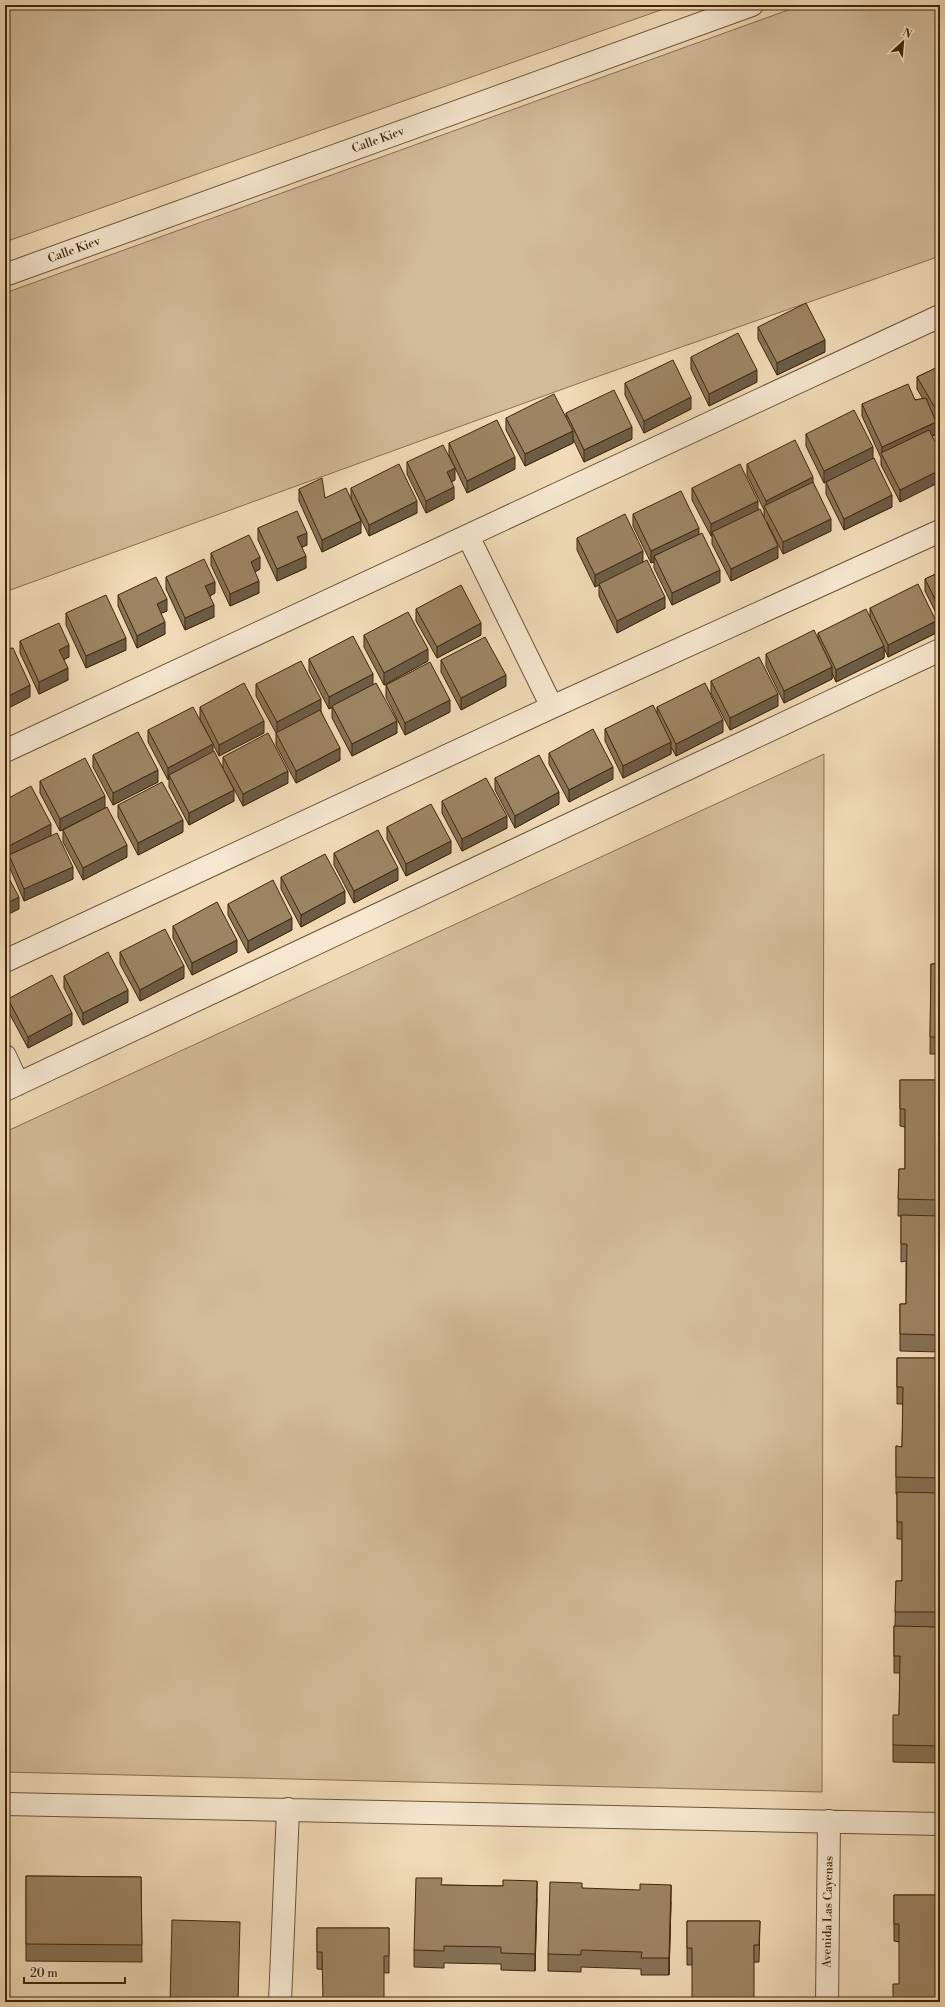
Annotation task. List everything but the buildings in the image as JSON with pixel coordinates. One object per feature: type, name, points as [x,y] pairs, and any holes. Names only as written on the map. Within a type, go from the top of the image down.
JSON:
[{"type":"street","name":"Calle Kiev","points":[[5,275],[752,5]]},
{"type":"street","points":[[5,750],[940,316]]},
{"type":"street","points":[[5,961],[552,707],[940,531]]},
{"type":"street","points":[[468,536],[552,707]]},
{"type":"street","points":[[5,1056],[12,1087],[940,650]]},
{"type":"street","points":[[5,1804],[940,1824]]},
{"type":"street","points":[[280,2002],[288,1810]]},
{"type":"street","name":"Avenida Las Cayenas","points":[[827,2002],[829,1821]]},
{"type":"shaded area","points":[[5,5],[675,5],[5,242]]},
{"type":"shaded area","points":[[802,5],[940,5],[940,256],[585,381],[5,592],[5,293]]},
{"type":"shaded area","points":[[824,754],[822,1792],[5,1772],[5,1132]]}]
